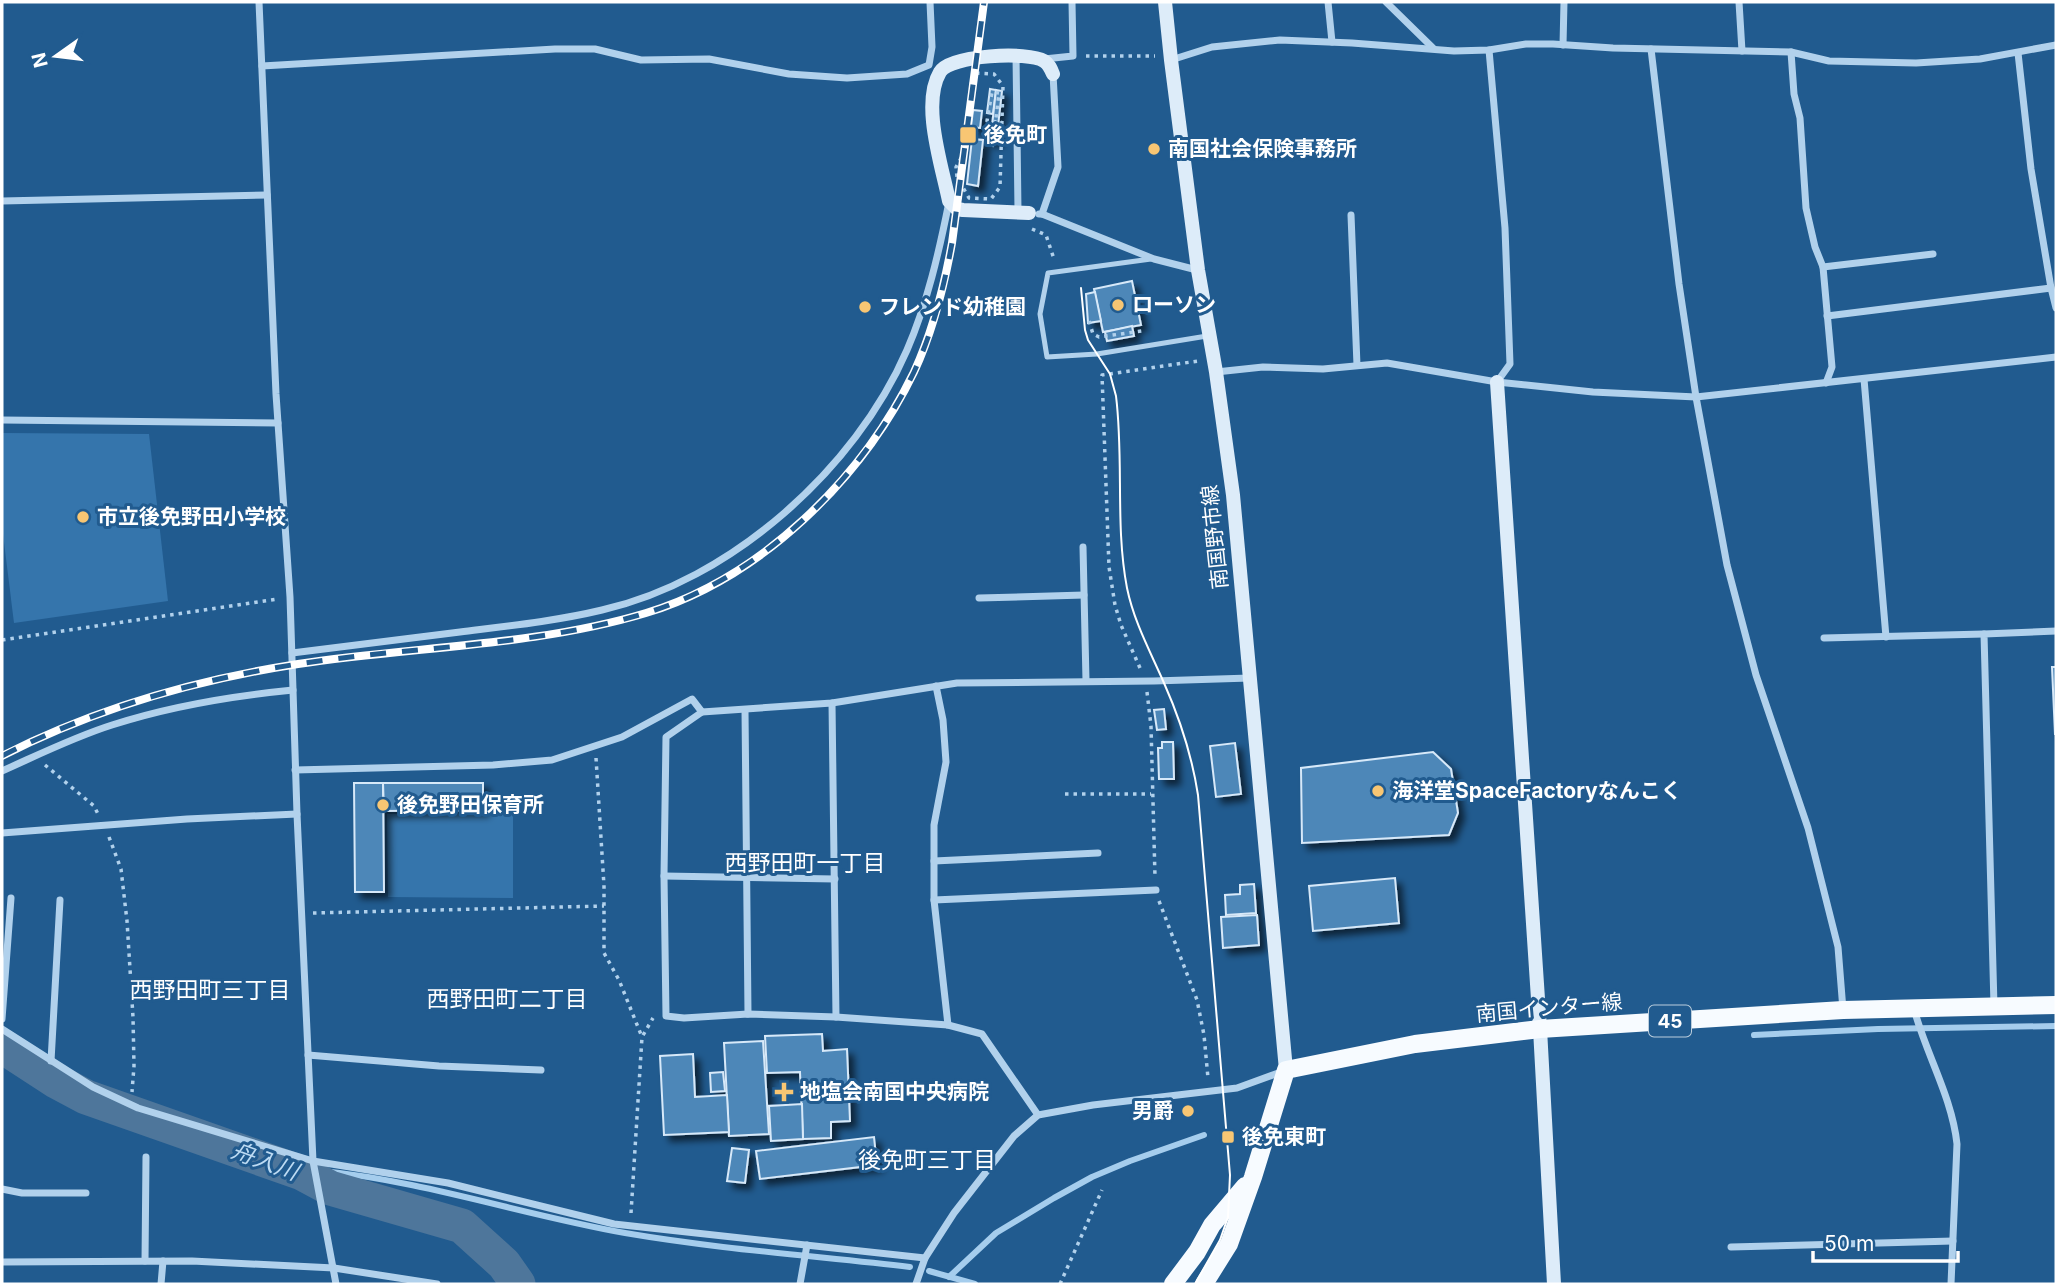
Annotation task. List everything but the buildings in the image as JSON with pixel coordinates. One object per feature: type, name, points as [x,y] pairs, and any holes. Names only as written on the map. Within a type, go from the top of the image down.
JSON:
[{"type":"main road","name":"南国インター線","points":[[1286,1070],[1415,1044],[1540,1029],[1843,1010],[2056,1005]]},
{"type":"main road","points":[[1204,1284],[1229,1244],[1286,1070]]},
{"type":"main road","points":[[1173,1284],[1197,1252],[1212,1225],[1253,1177]]},
{"type":"street","points":[[259,2],[278,423],[290,597],[313,1161],[336,1284]]},
{"type":"street","points":[[292,653],[500,627],[604,610],[656,593],[694,576],[765,532],[807,494],[848,445],[885,392],[907,350],[940,250],[949,201],[932,113],[935,68],[930,2]]},
{"type":"street","points":[[262,66],[595,49],[641,60],[709,59],[789,74],[847,78],[907,74],[962,60],[1016,55],[1040,59],[1073,56],[1072,2]]},
{"type":"street","name":"南国野市線","points":[[1165,2],[1198,270],[1215,365],[1233,495],[1286,1070]]},
{"type":"street","points":[[1328,2],[1332,42]]},
{"type":"street","points":[[1386,2],[1434,49]]},
{"type":"street","points":[[1563,45],[1564,2]]},
{"type":"street","points":[[1739,2],[1742,51]]},
{"type":"street","points":[[1170,58],[1212,47],[1251,42],[1332,42],[1454,51],[1489,51],[1526,44],[1791,52],[1829,61],[1916,63],[1980,59],[2056,45]]},
{"type":"street","points":[[1651,49],[1679,284],[1696,397],[1727,565],[1756,675],[1808,828],[1838,947],[1843,1010]]},
{"type":"street","points":[[1489,51],[1505,228],[1510,365],[1497,382],[1540,1029],[1554,1284]]},
{"type":"street","points":[[1791,52],[1794,94],[1800,118],[1806,208],[1815,247],[1823,267],[1832,367],[1826,383]]},
{"type":"street","points":[[2018,52],[2031,169],[2056,308]]},
{"type":"street","points":[[1016,55],[1030,213]]},
{"type":"street","points":[[1030,213],[1058,167],[1053,74],[1050,66],[1040,59]]},
{"type":"street","points":[[2,201],[267,195]]},
{"type":"street","points":[[949,201],[962,210],[1030,213],[1154,259],[1198,270]]},
{"type":"street","points":[[1351,215],[1357,365]]},
{"type":"street","points":[[1823,267],[1933,254]]},
{"type":"street","points":[[1827,316],[2051,288]]},
{"type":"street","points":[[1215,365],[1323,369],[1387,363],[1497,382],[1593,392],[1696,397],[2056,358]]},
{"type":"street","points":[[1864,379],[1886,636]]},
{"type":"street","points":[[2,420],[278,423]]},
{"type":"street","points":[[1083,547],[1086,681]]},
{"type":"street","points":[[979,598],[1084,595]]},
{"type":"street","points":[[1824,638],[2056,631]]},
{"type":"street","points":[[1984,634],[1994,1006]]},
{"type":"street","points":[[1038,1115],[982,1034],[948,1025],[836,1017],[748,1014],[684,1018],[666,1016],[666,737],[702,712],[832,703],[957,682],[1250,678]]},
{"type":"street","points":[[936,686],[943,720],[946,762],[934,825],[934,900],[948,1025]]},
{"type":"street","points":[[2,771],[110,725],[176,707],[242,695],[293,690]]},
{"type":"street","points":[[295,770],[552,760],[622,737],[692,699],[702,712]]},
{"type":"street","points":[[832,703],[836,1017]]},
{"type":"street","points":[[745,710],[748,1014]]},
{"type":"street","points":[[2,834],[297,814]]},
{"type":"street","points":[[934,860],[1098,853]]},
{"type":"street","points":[[664,876],[835,879]]},
{"type":"street","points":[[934,900],[1156,890]]},
{"type":"street","points":[[2,1019],[11,898]]},
{"type":"street","points":[[51,1060],[60,900]]},
{"type":"street","points":[[1913,1009],[1921,1037],[1955,1123],[1957,1144],[1951,1284]]},
{"type":"street","points":[[2,1030],[93,1087],[131,1104],[313,1161],[437,1181],[614,1224],[925,1258]]},
{"type":"street","points":[[308,1055],[439,1066],[541,1070]]},
{"type":"street","points":[[916,1284],[925,1258],[954,1213],[1014,1136],[1038,1115],[1093,1105],[1237,1088],[1286,1070]]},
{"type":"street","points":[[145,1261],[146,1157]]},
{"type":"street","points":[[2,1189],[22,1193],[86,1193]]},
{"type":"street","points":[[1731,1247],[1953,1241]]},
{"type":"street","points":[[800,1284],[807,1245]]},
{"type":"street","points":[[161,1284],[163,1261]]},
{"type":"street","points":[[2,1262],[163,1261],[334,1268],[437,1284]]},
{"type":"lane","points":[[1154,259],[1048,273],[1040,314],[1047,356],[1097,354],[1209,336]]},
{"type":"path","points":[[1073,56],[1170,58]]},
{"type":"path","points":[[976,73],[994,74],[1003,86],[1000,187],[996,195],[985,200],[969,198],[957,177],[956,167],[964,153],[966,133],[972,78],[976,73]]},
{"type":"path","points":[[966,133],[985,135],[992,92],[999,93],[992,147],[994,143],[1002,143]]},
{"type":"path","points":[[987,121],[1002,122]]},
{"type":"path","points":[[983,131],[994,133]]},
{"type":"path","points":[[1027,228],[1046,235],[1057,271]]},
{"type":"path","points":[[1089,321],[1093,334],[1099,337],[1142,331],[1148,346]]},
{"type":"path","points":[[1209,1092],[1197,1000],[1156,890],[1151,726],[1145,681],[1121,625],[1109,567],[1102,375],[1215,365]]},
{"type":"path","points":[[2,640],[290,597]]},
{"type":"path","points":[[595,746],[604,953],[619,980],[642,1037],[630,1226]]},
{"type":"path","points":[[30,758],[46,766],[94,806],[121,869],[127,921],[134,1066],[131,1104]]},
{"type":"path","points":[[1065,794],[1151,794]]},
{"type":"path","points":[[301,913],[604,906]]},
{"type":"path","points":[[642,1037],[656,1012],[666,1011]]},
{"type":"path","points":[[1060,1284],[1102,1190]]},
{"type":"shaded area","name":"市立後免野田小学校","points":[[2,433],[149,434],[168,601],[14,623],[2,526]]},
{"type":"shaded area","points":[[387,814],[513,814],[513,898],[388,897]]},
{"type":"waterway","points":[[1754,1035],[1878,1029],[2056,1026]]},
{"type":"waterway","name":"舟入川","points":[[2,1046],[86,1097],[302,1173],[330,1188],[462,1226],[504,1264],[518,1284]]},
{"type":"waterway","points":[[949,1277],[996,1233],[1054,1198],[1092,1177],[1130,1161],[1204,1135]]},
{"type":"waterway","points":[[322,1171],[398,1182],[587,1226],[660,1239],[910,1267]]},
{"type":"waterway","points":[[929,1271],[975,1284]]},
{"type":"tram line","points":[[1081,288],[1088,340],[1110,374],[1116,396],[1121,541],[1127,588],[1138,625],[1180,724],[1198,795],[1230,1175],[1228,1217],[1220,1240],[1195,1284]]},
{"type":"railway","points":[[2,756],[109,710],[221,679],[341,658],[560,633],[646,613],[688,597],[729,576],[768,550],[804,520],[837,486],[866,450],[892,412],[927,341],[952,243],[984,2]]},
{"type":"place","name":"後免町","points":[[968,135]]},
{"type":"place","name":"南国社会保険事務所","points":[[1154,149]]},
{"type":"place","name":"ローソン","points":[[1118,305]]},
{"type":"place","name":"フレンド幼稚園","points":[[865,307]]},
{"type":"place","name":"市立後免野田小学校","points":[[83,517]]},
{"type":"place","name":"海洋堂SpaceFactoryなんこく","points":[[1378,791]]},
{"type":"place","name":"後免野田保育所","points":[[383,805]]},
{"type":"place","name":"地塩会南国中央病院","points":[[784,1092]]},
{"type":"place","name":"男爵","points":[[1188,1111]]},
{"type":"place","name":"後免東町","points":[[1228,1137]]},
{"type":"district","name":"西野田町一丁目","points":[[805,863]]},
{"type":"district","name":"西野田町三丁目","points":[[210,990]]},
{"type":"district","name":"西野田町二丁目","points":[[507,999]]},
{"type":"district","name":"後免町三丁目","points":[[927,1160]]}]
